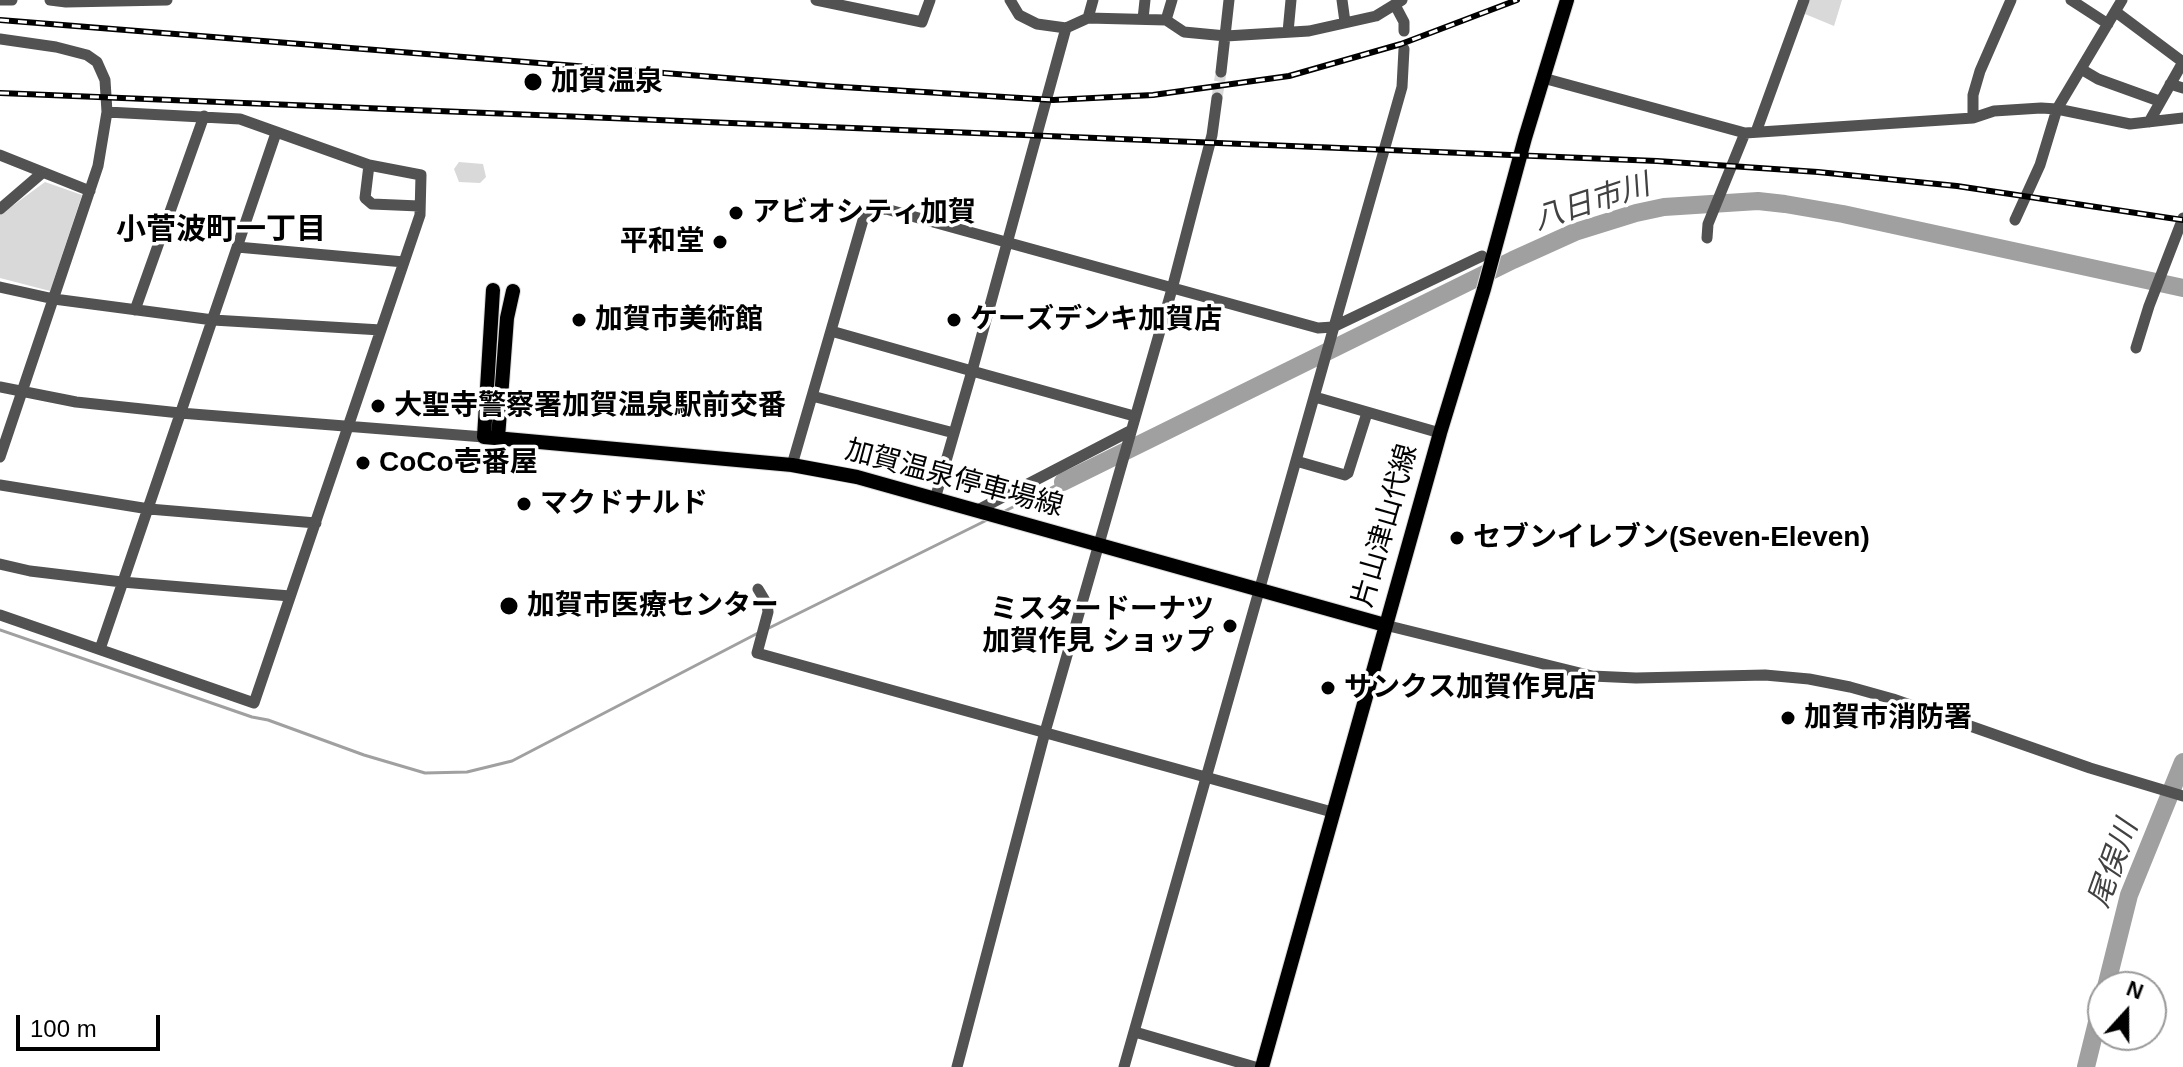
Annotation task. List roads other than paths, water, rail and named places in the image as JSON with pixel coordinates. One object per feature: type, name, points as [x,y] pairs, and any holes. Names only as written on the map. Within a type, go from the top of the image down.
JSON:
[{"type":"main road","name":"片山津山代線","points":[[1262,1067],[1385,625],[1484,289],[1488,256],[1567,0]]},
{"type":"main road","points":[[491,438],[493,290]]},
{"type":"main road","points":[[491,438],[513,291]]},
{"type":"main road","name":"加賀温泉停車場線","points":[[491,438],[792,465],[857,477],[1385,625]]},
{"type":"street","points":[[1,0],[12,0]]},
{"type":"street","points":[[50,0],[167,0]]},
{"type":"street","points":[[816,0],[922,22],[930,0]]},
{"type":"street","points":[[1010,0],[1019,15],[1037,24],[1066,28],[1088,18],[1166,20],[1184,32],[1226,36],[1309,31],[1376,16],[1392,4],[1404,22],[1404,31]]},
{"type":"street","points":[[1088,18],[1093,0]]},
{"type":"street","points":[[1143,19],[1145,0]]},
{"type":"street","points":[[1166,20],[1172,0]]},
{"type":"street","points":[[1221,72],[1229,0]]},
{"type":"street","points":[[1288,32],[1291,0]]},
{"type":"street","points":[[1342,0],[1345,22]]},
{"type":"street","points":[[1707,238],[1708,224],[1720,189],[1750,132],[1804,0]]},
{"type":"street","points":[[1973,118],[1973,95],[1980,71],[2011,0]]},
{"type":"street","points":[[2071,0],[2108,24]]},
{"type":"street","points":[[2015,220],[2040,165],[2057,109],[2119,6],[2183,62],[2149,122]]},
{"type":"street","points":[[935,499],[1066,28]]},
{"type":"street","points":[[0,39],[32,42],[87,55],[97,62],[105,80],[107,112],[103,149],[90,191],[0,457]]},
{"type":"street","points":[[1124,1067],[1402,87],[1404,49]]},
{"type":"street","points":[[2081,69],[2098,79],[2159,101]]},
{"type":"street","points":[[1543,78],[1750,132],[1973,118],[1994,111],[2057,109],[2130,124],[2183,118]]},
{"type":"street","points":[[2170,84],[2183,88]]},
{"type":"street","points":[[957,1067],[1045,732],[1172,289],[1212,135],[1217,98]]},
{"type":"street","points":[[0,615],[254,703],[420,215],[421,175],[369,165],[240,119],[107,112]]},
{"type":"street","points":[[135,310],[204,116]]},
{"type":"street","points":[[100,649],[276,133]]},
{"type":"street","points":[[0,155],[90,191]]},
{"type":"street","points":[[369,165],[365,198],[372,204],[419,206]]},
{"type":"street","points":[[0,209],[42,173]]},
{"type":"street","points":[[792,465],[863,220],[872,210],[886,209],[1303,326],[1332,330],[1488,256]]},
{"type":"street","points":[[2136,348],[2183,218]]},
{"type":"street","points":[[237,247],[404,262]]},
{"type":"street","points":[[0,287],[54,299],[213,320],[381,330]]},
{"type":"street","points":[[831,331],[1134,416]]},
{"type":"street","points":[[0,387],[76,402],[180,413],[491,438]]},
{"type":"street","points":[[812,396],[954,433]]},
{"type":"street","points":[[1315,397],[1440,433]]},
{"type":"street","points":[[1296,461],[1345,475],[1348,473],[1367,413]]},
{"type":"street","points":[[978,511],[1130,434]]},
{"type":"street","points":[[0,485],[149,509],[316,523]]},
{"type":"street","points":[[0,564],[30,571],[122,582],[290,596]]},
{"type":"street","points":[[758,589],[767,604],[757,653],[1332,812]]},
{"type":"street","points":[[1385,625],[1592,676],[1765,675],[1850,687],[2090,768],[2181,795]]},
{"type":"street","points":[[1135,1032],[1255,1067]]},
{"type":"waterway","name":"八日市川","points":[[1063,482],[1513,260],[1575,232],[1664,207],[1758,201],[1785,204],[2183,288]]},
{"type":"waterway","points":[[1003,512],[1063,482]]},
{"type":"waterway","points":[[767,629],[989,519]]},
{"type":"waterway","points":[[0,630],[425,773],[467,772],[512,761],[760,632]]},
{"type":"waterway","name":"尾俣川","points":[[2110,971],[2129,895],[2183,762]]},
{"type":"waterway","name":"尾俣川","points":[[2086,1067],[2090,1051]]},
{"type":"tunnel","points":[[1217,98],[1221,72]]},
{"type":"railway","points":[[0,20],[827,86],[1053,100],[1153,95],[1289,76],[1401,44],[1517,0]]},
{"type":"railway","points":[[0,93],[1657,161],[1818,172],[1957,186],[2183,220]]},
{"type":"place","name":"加賀温泉","points":[[533,82]]},
{"type":"place","name":"アビオシティ加賀","points":[[736,213]]},
{"type":"place","name":"平和堂","points":[[720,242]]},
{"type":"place","name":"加賀市美術館","points":[[579,320]]},
{"type":"place","name":"ケーズデンキ加賀店","points":[[954,320]]},
{"type":"place","name":"大聖寺警察署加賀温泉駅前交番","points":[[378,406]]},
{"type":"place","name":"CoCo壱番屋","points":[[363,463]]},
{"type":"place","name":"マクドナルド","points":[[524,504]]},
{"type":"place","name":"セブンイレブン(Seven-Eleven)","points":[[1457,538]]},
{"type":"place","name":"加賀市医療センター","points":[[509,606]]},
{"type":"place","name":"ミスタードーナツ 加賀作見 ショップ","points":[[1230,626]]},
{"type":"place","name":"サンクス加賀作見店","points":[[1328,688]]},
{"type":"place","name":"加賀市消防署","points":[[1788,718]]},
{"type":"district","name":"小菅波町一丁目","points":[[221,231]]}]
